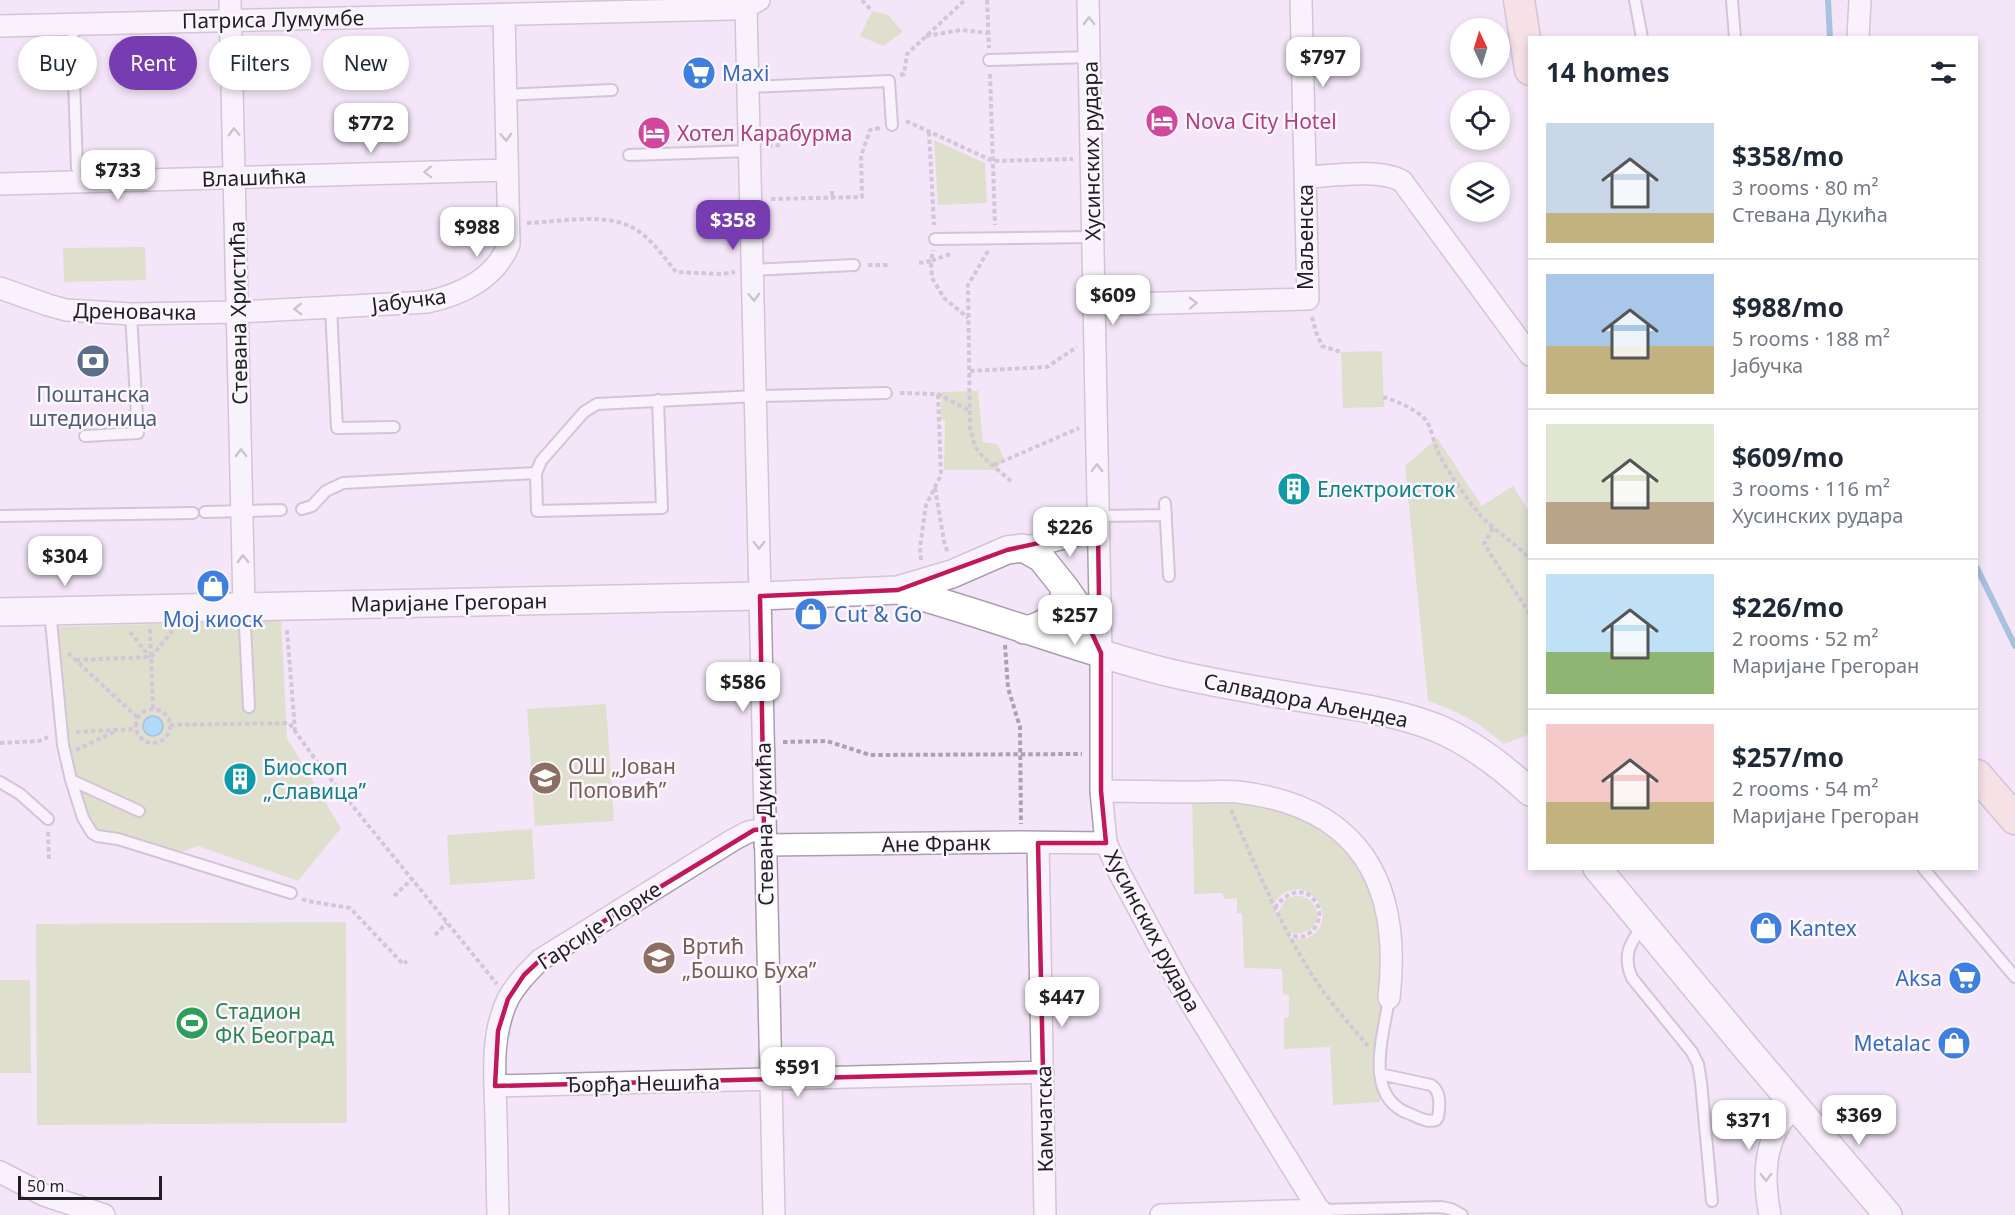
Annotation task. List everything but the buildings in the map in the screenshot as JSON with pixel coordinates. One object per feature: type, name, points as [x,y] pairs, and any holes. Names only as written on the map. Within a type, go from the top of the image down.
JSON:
[{"type":"main road","points":[[1519,0],[1528,57]]},
{"type":"main road","points":[[1978,776],[2015,819]]},
{"type":"street","name":"Хусинских рудара","points":[[1088,0],[1098,523],[1091,606]]},
{"type":"street","name":"Маљенска","points":[[1093,305],[1308,299],[1301,0]]},
{"type":"street","points":[[1858,36],[1860,0]]},
{"type":"street","name":"Патриса Лумумбе","points":[[0,26],[72,23],[231,10],[504,15],[732,9],[752,4]]},
{"type":"street","name":"Стевана Дукића","points":[[752,4],[748,87],[757,396],[762,742],[774,1215]]},
{"type":"street","name":"Стевана Христића","points":[[231,10],[243,511],[243,606]]},
{"type":"street","name":"Јабучка","points":[[238,312],[427,302],[447,298],[460,293],[489,274],[503,259],[508,244],[504,15]]},
{"type":"street","name":"Влашићка","points":[[0,184],[507,170]]},
{"type":"street","points":[[1306,177],[1379,174],[1402,181],[1528,352]]},
{"type":"street","name":"Дреновачка","points":[[0,288],[48,306],[66,310],[131,314],[238,312]]},
{"type":"street","points":[[1023,548],[1098,523]]},
{"type":"street","points":[[1023,548],[1041,558],[1065,588],[1091,606],[1101,652]]},
{"type":"street","name":"Маријане Грегоран","points":[[0,612],[760,596],[898,590],[965,568],[1007,550],[1023,548]]},
{"type":"street","points":[[965,568],[969,573],[968,593],[1002,623],[1059,628],[1071,623],[1091,606]]},
{"type":"street","points":[[1002,623],[1042,625],[1053,618],[1061,607],[1065,588]]},
{"type":"street","name":"Маријане Грегоран","points":[[898,590],[1101,652]]},
{"type":"street","name":"Хусинских рудара","points":[[1101,652],[1100,754],[1106,843],[1120,874],[1181,987],[1321,1213]]},
{"type":"street","name":"Салвадора Аљендеа","points":[[1101,652],[1205,681],[1371,710],[1422,723],[1472,747],[1491,759],[1528,790]]},
{"type":"street","points":[[1101,791],[1223,792],[1266,797],[1308,809],[1332,824],[1357,848],[1377,878],[1388,915],[1392,971],[1389,998]]},
{"type":"street","name":"Гарсије Лорке","points":[[498,1215],[495,1057],[498,1031],[508,999],[524,975],[540,960],[733,840],[748,832],[765,837]]},
{"type":"street","name":"Ане Франк","points":[[765,837],[1106,843]]},
{"type":"street","name":"Камчатска","points":[[1029,842],[1043,1072],[1045,1215]]},
{"type":"street","points":[[1600,870],[1888,1215]]},
{"type":"street","name":"Ђорђа Нешића","points":[[495,1086],[1043,1072]]},
{"type":"street","points":[[1770,1215],[1766,1166],[1780,1123],[1796,1106]]},
{"type":"street","points":[[0,1172],[44,1195],[104,1215]]},
{"type":"street","points":[[1161,1215],[1321,1213]]},
{"type":"lane","points":[[1635,0],[1642,36]]},
{"type":"lane","points":[[1732,0],[1735,36]]},
{"type":"lane","points":[[72,23],[77,168]]},
{"type":"lane","points":[[989,60],[1089,57]]},
{"type":"lane","points":[[748,87],[889,81],[892,120]]},
{"type":"lane","points":[[505,95],[612,90]]},
{"type":"lane","points":[[629,155],[750,150]]},
{"type":"lane","points":[[935,239],[1092,237]]},
{"type":"lane","points":[[753,270],[854,266]]},
{"type":"lane","points":[[331,308],[337,428],[394,427]]},
{"type":"lane","points":[[85,436],[138,433],[131,314]]},
{"type":"lane","points":[[658,400],[662,508],[537,511],[536,473],[541,461],[580,416],[592,406],[603,403],[658,400],[886,393]]},
{"type":"lane","points":[[302,509],[312,506],[326,491],[343,483],[536,473]]},
{"type":"lane","points":[[1165,503],[1169,576]]},
{"type":"lane","points":[[205,512],[281,510]]},
{"type":"lane","points":[[0,516],[193,513]]},
{"type":"lane","points":[[1098,523],[1166,515]]},
{"type":"lane","points":[[243,606],[249,707]]},
{"type":"lane","points":[[50,610],[65,755],[71,780],[92,833],[291,893]]},
{"type":"lane","points":[[71,780],[139,811]]},
{"type":"lane","points":[[0,782],[20,794],[48,819]]},
{"type":"lane","points":[[1925,870],[2015,977]]},
{"type":"lane","points":[[1644,924],[1631,943],[1627,961],[1628,969],[1632,978],[1692,1052],[1698,1064],[1712,1201]]},
{"type":"lane","points":[[1380,1074],[1431,1085],[1438,1093],[1438,1117],[1427,1121],[1400,1111],[1391,1104],[1382,1089],[1380,1074],[1380,1060],[1389,998]]},
{"type":"lane","points":[[1321,1213],[1441,1207],[1462,1215]]},
{"type":"path","points":[[862,0],[872,11]]},
{"type":"path","points":[[889,81],[904,74],[907,54],[964,0]]},
{"type":"path","points":[[987,0],[996,238],[968,285],[970,428],[975,447],[1013,483]]},
{"type":"path","points":[[925,37],[961,30],[988,33]]},
{"type":"path","points":[[751,200],[862,197],[861,156],[870,130],[892,120],[929,132],[993,161],[1091,158]]},
{"type":"path","points":[[929,132],[935,239]]},
{"type":"path","points":[[832,192],[832,198]]},
{"type":"path","points":[[794,193],[794,199]]},
{"type":"path","points":[[508,223],[613,219],[639,231],[656,246],[676,272],[722,274],[753,270]]},
{"type":"path","points":[[931,261],[932,278],[944,297],[969,318]]},
{"type":"path","points":[[854,266],[888,265]]},
{"type":"path","points":[[1308,299],[1322,346],[1341,352]]},
{"type":"path","points":[[970,371],[1047,367],[1094,336]]},
{"type":"path","points":[[886,393],[938,394],[970,411]]},
{"type":"path","points":[[925,582],[920,547],[926,505],[941,475],[938,394]]},
{"type":"path","points":[[1383,397],[1407,405],[1426,420],[1437,450],[1448,470],[1476,510],[1493,528],[1509,538],[1528,557]]},
{"type":"path","points":[[994,465],[1096,421]]},
{"type":"path","points":[[935,487],[944,541],[965,568]]},
{"type":"path","points":[[1493,528],[1484,544],[1528,611]]},
{"type":"path","points":[[76,660],[151,657],[180,622]]},
{"type":"path","points":[[150,623],[153,709]]},
{"type":"path","points":[[1002,623],[1008,688],[1020,727],[1029,842]]},
{"type":"path","points":[[287,630],[295,731]]},
{"type":"path","points":[[129,632],[151,657]]},
{"type":"path","points":[[53,638],[138,718]]},
{"type":"path","points":[[147,710],[163,712],[170,725],[167,736],[159,743],[142,740],[135,729],[138,718],[147,710]]},
{"type":"path","points":[[170,725],[289,723],[321,767],[485,968]]},
{"type":"path","points":[[65,755],[120,729]]},
{"type":"path","points":[[0,743],[39,741],[61,733],[135,729]]},
{"type":"path","points":[[762,742],[827,741],[870,755],[1100,754]]},
{"type":"path","points":[[1223,792],[1275,909],[1289,935],[1315,979],[1343,1018],[1380,1060]]},
{"type":"path","points":[[48,819],[51,846],[49,859]]},
{"type":"path","points":[[394,896],[412,879]]},
{"type":"path","points":[[1275,909],[1285,896],[1291,893],[1306,894],[1317,903],[1319,916],[1314,929],[1304,936],[1289,935]]},
{"type":"path","points":[[315,903],[350,908],[366,921],[403,964],[406,961]]},
{"type":"path","points":[[435,935],[448,923]]},
{"type":"highlighted area","points":[[1098,530],[1099,599],[1083,614],[1101,653],[1101,791],[1106,843],[1038,843],[1043,1072],[495,1086],[498,1031],[508,999],[524,975],[540,960],[754,830],[764,829],[760,596],[898,590],[1007,550]]},
{"type":"green space","points":[[872,11],[888,15],[903,32],[883,46],[860,36]]},
{"type":"green space","points":[[934,140],[985,163],[987,203],[938,205]]},
{"type":"green space","points":[[145,247],[146,280],[64,282],[63,248]]},
{"type":"green space","points":[[1382,351],[1384,407],[1343,408],[1341,352]]},
{"type":"green space","points":[[978,391],[983,442],[997,444],[1004,459],[995,470],[944,470],[945,421],[940,418],[942,392]]},
{"type":"green space","points":[[1437,438],[1482,506],[1513,486],[1528,510],[1528,735],[1504,744],[1477,723],[1428,701],[1405,466]]},
{"type":"green space","points":[[281,620],[287,738],[341,828],[298,881],[198,846],[181,852],[121,834],[97,832],[90,824],[66,752],[54,627]]},
{"type":"green space","points":[[606,704],[614,821],[535,826],[527,709]]},
{"type":"green space","points":[[1192,792],[1236,792],[1332,824],[1388,915],[1380,1102],[1333,1105],[1330,1047],[1284,1049],[1284,1018],[1289,1017],[1289,995],[1283,994],[1282,969],[1244,968],[1242,913],[1237,913],[1237,898],[1224,899],[1223,893],[1194,894]],"holes":[[[1300,889],[1312,895],[1319,903],[1322,921],[1312,936],[1302,939],[1291,938],[1288,933],[1302,933],[1311,928],[1316,921],[1317,912],[1313,904],[1307,898],[1298,896],[1286,899],[1277,914],[1273,905],[1281,895],[1291,890]]]},
{"type":"green space","points":[[532,829],[535,879],[450,885],[447,835]]},
{"type":"green space","name":"Стадион ФК Београд","points":[[346,922],[347,1123],[37,1125],[36,924]]},
{"type":"green space","points":[[0,980],[30,980],[31,1073],[0,1073]]},
{"type":"water","points":[[149,716],[157,716],[163,722],[163,730],[157,736],[149,736],[143,730],[143,722]]},
{"type":"waterway","points":[[1828,0],[1830,36]]},
{"type":"waterway","points":[[1978,570],[2015,646]]},
{"type":"place","name":"Maxi","points":[[699,73]]},
{"type":"place","name":"Nova City Hotel","points":[[1162,121]]},
{"type":"place","name":"Хотел Карабурма","points":[[654,133]]},
{"type":"place","name":"Поштанска штедионица","points":[[93,361]]},
{"type":"place","name":"Електроисток","points":[[1294,489]]},
{"type":"place","name":"Мој киоск","points":[[213,586]]},
{"type":"place","name":"Cut & Go","points":[[811,614]]},
{"type":"place","name":"ОШ „Јован Поповић”","points":[[545,778]]},
{"type":"place","name":"Биоскоп „Славица”","points":[[240,779]]},
{"type":"place","name":"Kantex","points":[[1766,928]]},
{"type":"place","name":"Вртић „Бошко Буха”","points":[[659,958]]},
{"type":"place","name":"Aksa","points":[[1965,978]]},
{"type":"place","name":"Стадион ФК Београд","points":[[192,1023]]},
{"type":"place","name":"Metalac","points":[[1954,1043]]}]
